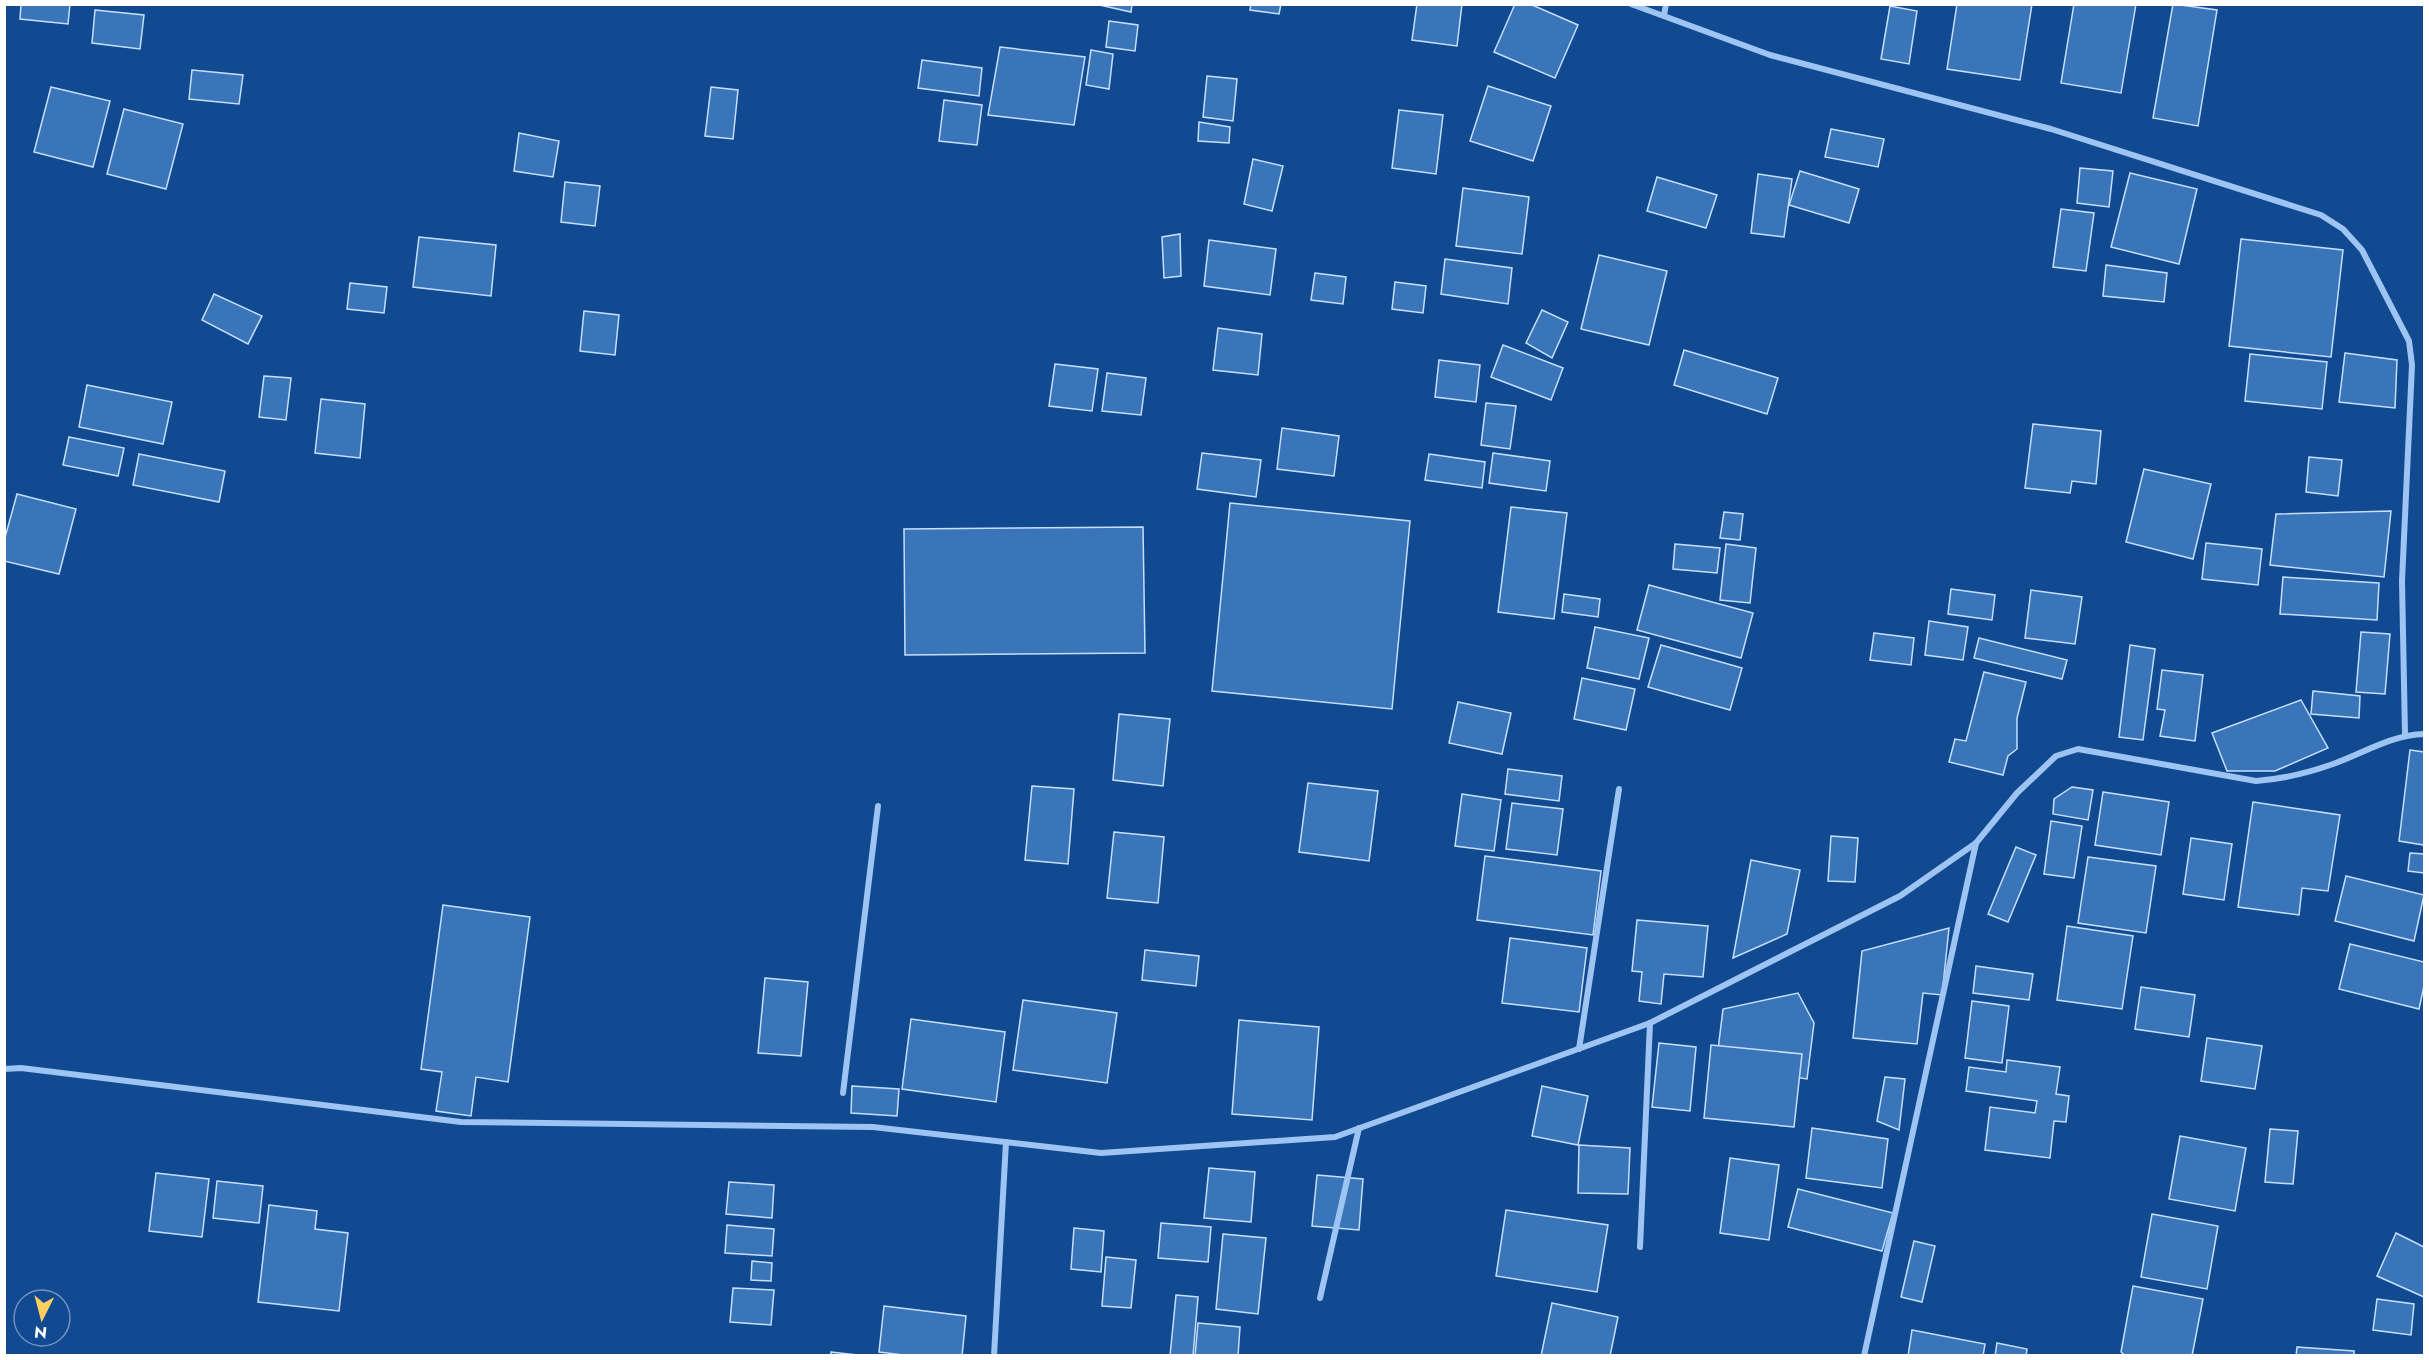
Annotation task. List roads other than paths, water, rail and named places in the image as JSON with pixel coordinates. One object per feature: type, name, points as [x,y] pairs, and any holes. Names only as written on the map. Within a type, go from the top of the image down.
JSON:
[{"type":"street","points":[[1631,4],[1770,55],[2051,129],[2321,215],[2343,229],[2362,250],[2409,341],[2412,365],[2402,582],[2405,734]]},
{"type":"street","points":[[1664,15],[1666,4]]},
{"type":"street","points":[[4,1069],[21,1068],[461,1122],[873,1127],[1101,1153],[1335,1137],[1650,1023],[1900,896],[1976,843],[2017,793],[2056,756],[2065,752],[2078,749],[2256,781],[2282,779],[2332,765],[2405,734],[2424,734]]},
{"type":"street","points":[[1579,1049],[1619,789]]},
{"type":"street","points":[[843,1093],[878,807]]},
{"type":"street","points":[[1864,1356],[1976,843]]},
{"type":"street","points":[[1640,1247],[1650,1023]]},
{"type":"street","points":[[1320,1298],[1359,1128]]},
{"type":"street","points":[[994,1356],[1006,1142]]}]
